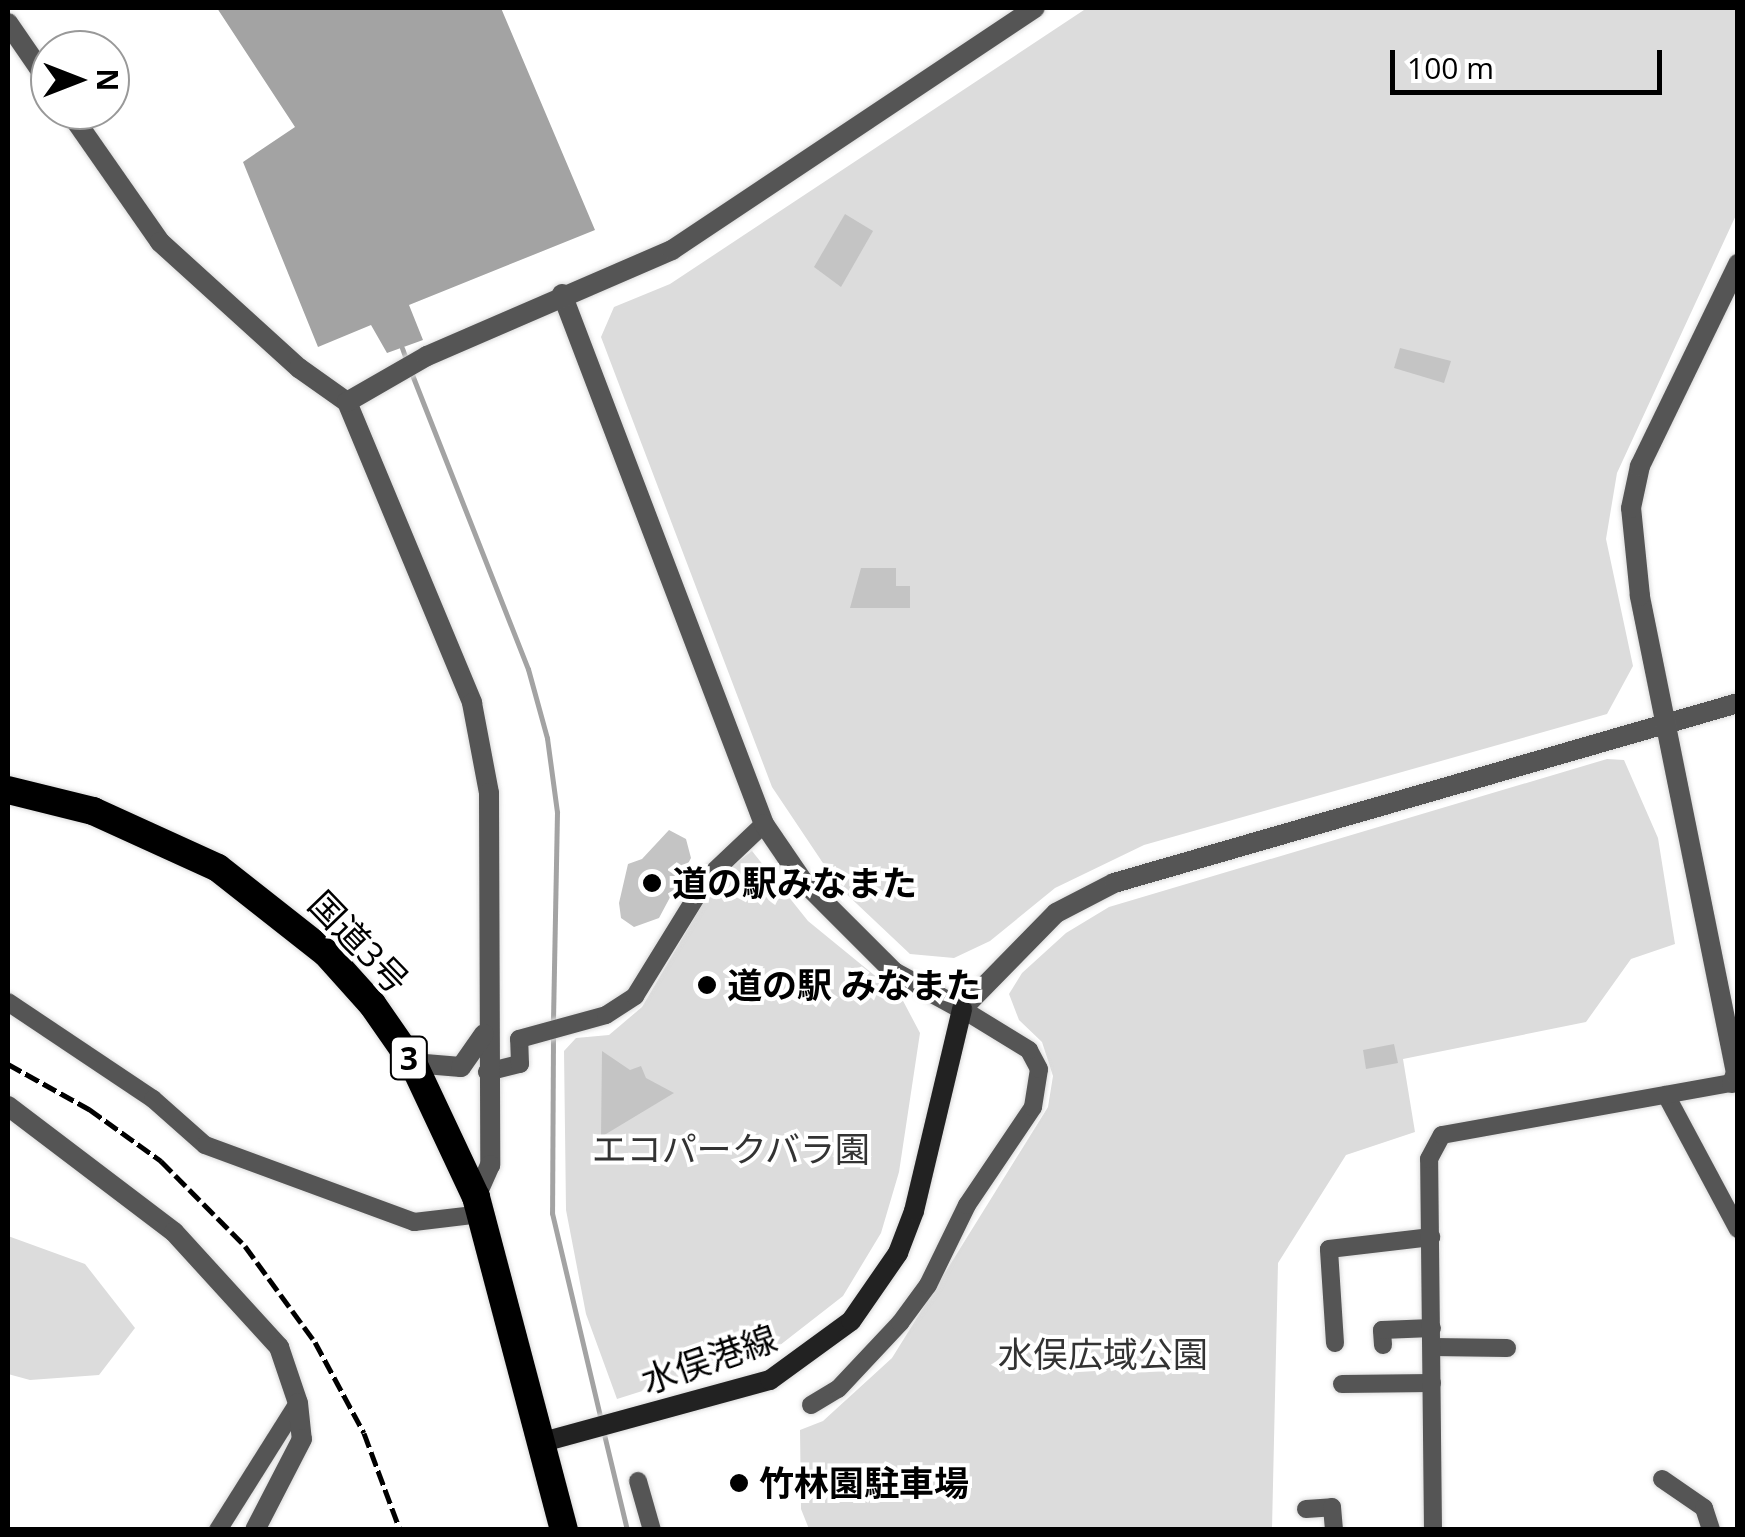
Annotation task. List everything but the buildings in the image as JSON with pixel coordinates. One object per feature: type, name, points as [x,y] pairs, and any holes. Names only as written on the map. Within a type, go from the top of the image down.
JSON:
[{"type":"highway","name":"国道3号","points":[[8,790],[93,811],[218,868],[326,952],[372,1004],[412,1063],[478,1206],[555,1439],[564,1530]]},
{"type":"main road","name":"水俣港線","points":[[555,1439],[770,1380],[815,1353],[878,1287],[914,1211],[962,1010]]},
{"type":"street","points":[[346,402],[383,377],[428,356],[562,294],[672,250],[1035,8]]},
{"type":"street","points":[[8,23],[30,55]]},
{"type":"street","points":[[8,1002],[153,1098],[205,1145],[414,1222],[478,1206],[490,1165],[485,1032],[485,747],[346,402],[299,368],[160,242],[82,130]]},
{"type":"street","points":[[1433,1530],[1429,1159],[1442,1136],[1666,1095],[1735,1077],[1667,722],[1631,508],[1640,466],[1738,264]]},
{"type":"street","points":[[562,294],[764,824],[802,880],[882,960],[1029,1050],[1038,1069],[1034,1107],[967,1205],[928,1285],[900,1324],[838,1389],[811,1405]]},
{"type":"street","points":[[962,1010],[1056,913],[1114,883],[1738,703]]},
{"type":"street","points":[[488,1072],[520,1064],[518,1039],[620,1010],[635,996],[710,876],[764,824]]},
{"type":"street","points":[[412,1063],[461,1067],[485,1032]]},
{"type":"street","points":[[1666,1095],[1738,1230]]},
{"type":"street","points":[[8,1106],[174,1232],[279,1347],[298,1403],[297,1454],[255,1530]]},
{"type":"street","points":[[1334,1343],[1329,1249],[1432,1236]]},
{"type":"street","points":[[1382,1330],[1507,1348]]},
{"type":"street","points":[[1342,1384],[1432,1383]]},
{"type":"street","points":[[218,1530],[298,1403]]},
{"type":"street","points":[[1662,1480],[1704,1508],[1711,1530]]},
{"type":"street","points":[[638,1481],[652,1530]]},
{"type":"street","points":[[1306,1509],[1340,1506],[1334,1530]]},
{"type":"green space","points":[[1087,8],[1737,8],[1737,213],[1617,473],[1606,539],[1633,666],[1607,714],[1144,845],[1055,888],[990,941],[954,958],[910,954],[839,887],[772,787],[601,337],[614,307],[670,284]]},
{"type":"green space","name":"水俣広域公園","points":[[1607,759],[1624,760],[1658,838],[1675,944],[1631,959],[1586,1022],[1403,1059],[1415,1132],[1346,1155],[1278,1263],[1272,1529],[809,1529],[801,1509],[800,1430],[823,1421],[892,1358],[1048,1107],[1053,1076],[1042,1042],[1019,1020],[1009,994],[1022,973],[1066,933],[1109,907]]},
{"type":"green space","name":"エコパークバラ園","points":[[752,851],[808,921],[901,997],[920,1033],[899,1172],[881,1233],[843,1296],[775,1349],[617,1399],[586,1314],[566,1210],[564,1051],[576,1038],[609,1035],[642,1007],[719,876]]},
{"type":"green space","points":[[8,1236],[85,1264],[135,1328],[99,1375],[30,1380],[8,1374]]},
{"type":"shaded area","points":[[217,8],[501,8],[595,230],[409,305],[423,340],[387,353],[371,325],[318,347],[243,162],[295,127]]},
{"type":"waterway","points":[[402,348],[407,362]]},
{"type":"waterway","points":[[411,372],[528,669],[547,738],[557,812],[553,1025]]},
{"type":"waterway","points":[[553,1036],[552,1213],[601,1420]]},
{"type":"waterway","points":[[603,1430],[627,1530]]},
{"type":"railway","points":[[8,1064],[89,1109],[161,1161],[245,1246],[315,1342],[364,1433],[400,1530]]},
{"type":"place","name":"道の駅みなまた","points":[[652,883]]},
{"type":"place","name":"道の駅 みなまた","points":[[707,985]]},
{"type":"place","name":"竹林園駐車場","points":[[739,1483]]}]
